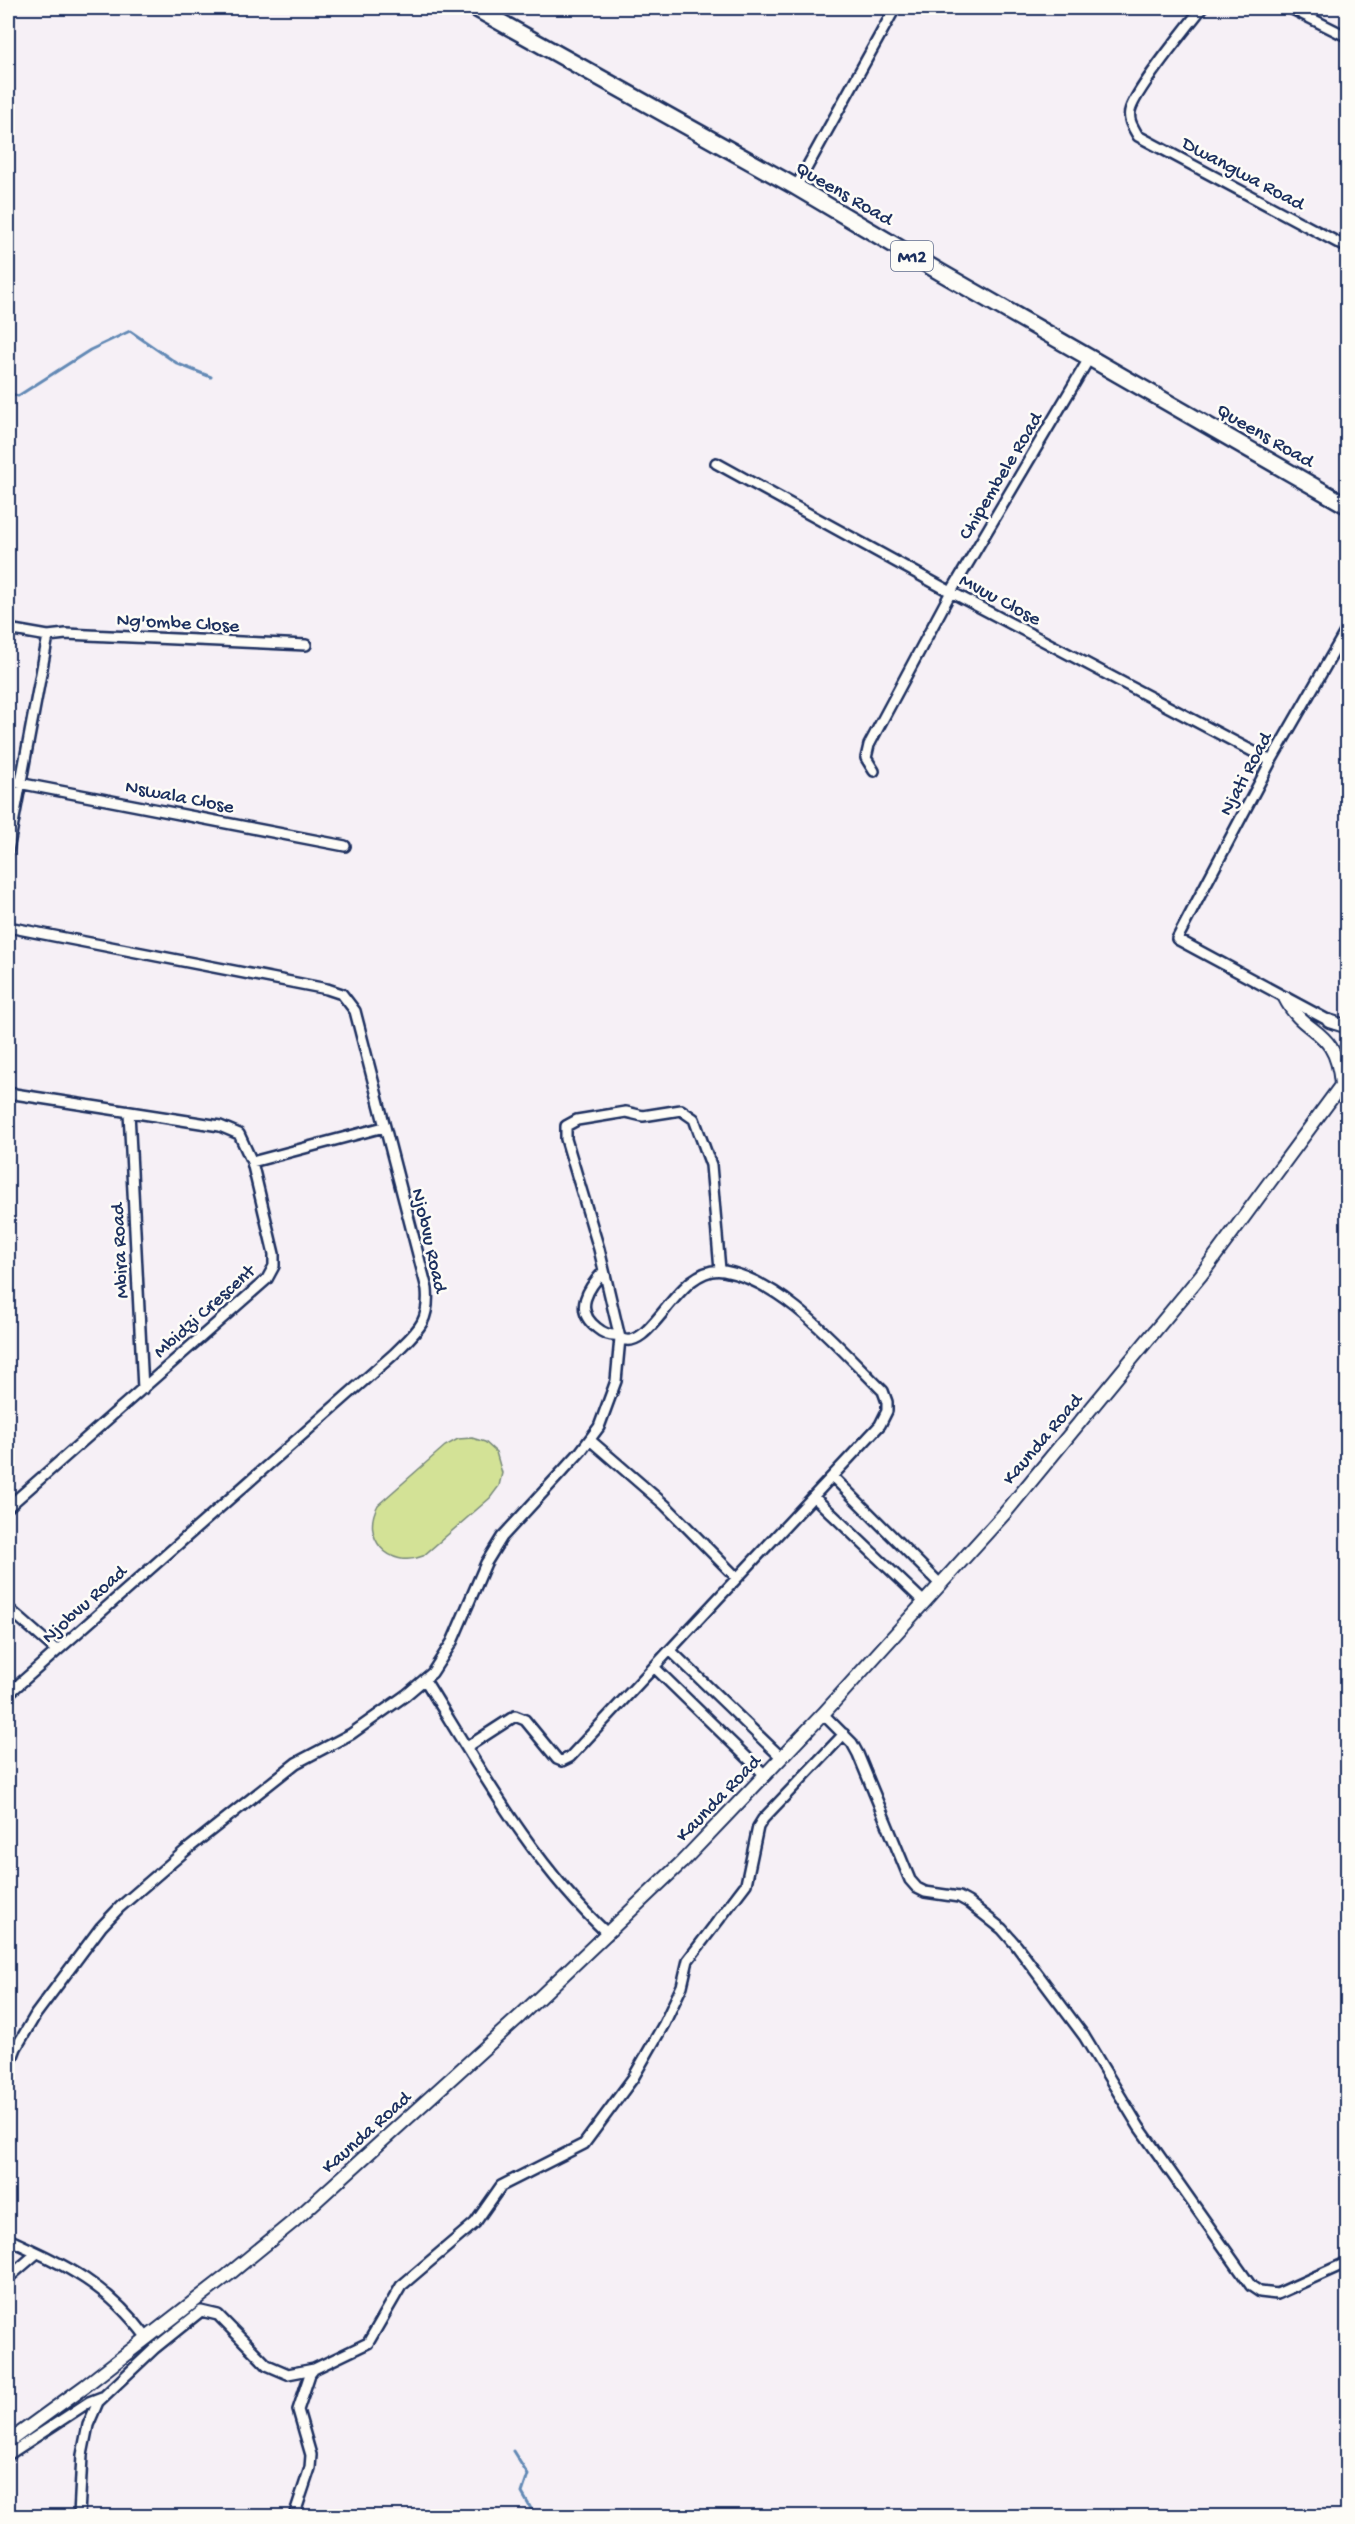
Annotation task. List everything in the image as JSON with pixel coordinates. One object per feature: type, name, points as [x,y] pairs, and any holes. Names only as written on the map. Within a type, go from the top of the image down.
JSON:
[{"type":"highway","name":"Queens Road","points":[[475,8],[796,187],[1347,506]]},
{"type":"main road","points":[[1286,998],[1292,1010],[1330,1044],[1344,1080]]},
{"type":"main road","points":[[1329,1021],[1347,1029]]},
{"type":"main road","name":"Kaunda Road","points":[[8,2442],[85,2386],[294,2221],[608,1934],[782,1758],[925,1603],[1072,1433],[1201,1275],[1344,1080]]},
{"type":"street","points":[[796,187],[893,10],[881,8]]},
{"type":"street","name":"Dwangwa Road","points":[[1202,8],[1130,108],[1129,122],[1138,136],[1347,248]]},
{"type":"street","points":[[1290,8],[1347,38]]},
{"type":"street","name":"Chipembele Road","points":[[874,771],[866,758],[869,745],[951,592],[1090,357]]},
{"type":"street","name":"Mvuu Close","points":[[716,464],[951,592],[1271,761]]},
{"type":"street","name":"Njati Road","points":[[1286,998],[1177,939],[1271,761],[1347,627]]},
{"type":"street","name":"Ng'ombe Close","points":[[8,629],[48,636],[66,634],[306,645]]},
{"type":"street","points":[[8,851],[48,636]]},
{"type":"street","name":"Nswala Close","points":[[8,781],[345,846]]},
{"type":"street","name":"Njobvu Road","points":[[8,927],[327,989],[342,994],[355,1011],[427,1289],[428,1310],[423,1323],[394,1354],[8,1694]]},
{"type":"street","points":[[1286,998],[1329,1021]]},
{"type":"street","name":"Mbidzi Crescent","points":[[8,1093],[226,1127],[239,1134],[244,1140],[252,1162],[274,1254],[274,1266],[267,1279],[8,1507]]},
{"type":"street","points":[[8,2069],[16,2048],[36,2014],[101,1927],[120,1907],[185,1851],[296,1763],[351,1734],[425,1680],[437,1668],[452,1642],[486,1563],[502,1537],[590,1440],[612,1396],[619,1364],[620,1337],[604,1271],[566,1139],[566,1126],[578,1120],[626,1112],[643,1116],[674,1110],[685,1112],[694,1119],[711,1165],[720,1270]]},
{"type":"street","name":"Mbira Road","points":[[129,1112],[143,1389]]},
{"type":"street","points":[[252,1162],[384,1127]]},
{"type":"street","points":[[467,1747],[515,1716],[525,1720],[552,1756],[562,1761],[567,1759],[880,1425],[886,1411],[886,1396],[780,1294],[769,1287],[720,1270],[708,1273],[682,1287],[656,1320],[636,1340],[626,1342],[620,1337],[600,1331],[587,1318],[584,1310],[585,1296],[604,1271]]},
{"type":"street","points":[[590,1440],[665,1505],[736,1577]]},
{"type":"street","points":[[832,1477],[941,1585]]},
{"type":"street","points":[[814,1497],[925,1603]]},
{"type":"street","points":[[8,1608],[57,1651]]},
{"type":"street","points":[[670,1650],[782,1758]]},
{"type":"street","points":[[654,1667],[765,1775]]},
{"type":"street","points":[[425,1680],[533,1848],[569,1896],[608,1934]]},
{"type":"street","points":[[823,1714],[843,1734],[858,1754],[910,1880],[926,1892],[959,1897],[968,1902],[1009,1937],[1084,2037],[1139,2127],[1251,2286],[1260,2292],[1277,2294],[1347,2262]]},
{"type":"street","points":[[79,2517],[82,2455],[88,2425],[98,2402],[155,2348],[201,2311],[218,2315],[267,2365],[288,2374],[314,2369],[368,2343],[401,2286],[475,2223],[501,2186],[584,2144],[633,2078],[664,2024],[682,1986],[688,1960],[746,1884],[758,1827],[763,1819],[843,1734]]},
{"type":"street","points":[[8,2239],[72,2270],[102,2290],[124,2309],[147,2338]]},
{"type":"street","points":[[8,2278],[37,2253]]},
{"type":"street","points":[[294,2517],[310,2468],[311,2456],[298,2410],[310,2374],[314,2369]]},
{"type":"street","points":[[8,2455],[89,2402],[104,2396]]},
{"type":"green space","points":[[472,1438],[485,1442],[496,1452],[502,1473],[499,1486],[490,1498],[423,1556],[411,1559],[399,1558],[381,1548],[375,1539],[373,1528],[373,1517],[378,1505],[445,1446],[458,1439]]},
{"type":"waterway","points":[[8,393],[18,396],[90,350],[130,331],[178,364],[211,377]]},
{"type":"waterway","points":[[513,2451],[528,2475],[522,2493],[534,2514],[532,2516]]}]
